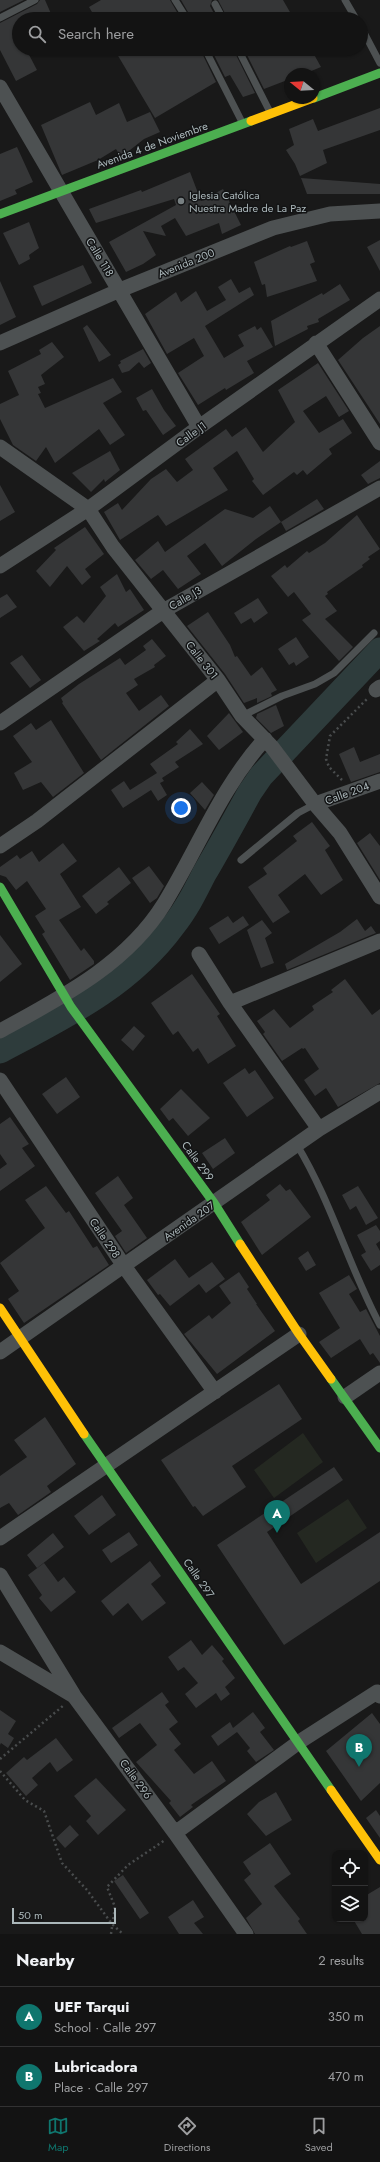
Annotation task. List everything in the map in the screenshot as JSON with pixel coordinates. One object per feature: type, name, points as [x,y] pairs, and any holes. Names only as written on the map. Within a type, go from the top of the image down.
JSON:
[{"type":"street","name":"Avenida 4 de Noviembre","points":[[320,96],[380,73]]},
{"type":"street","name":"Calle 118","points":[[0,87],[199,427]]},
{"type":"street","name":"Avenida 4 de Noviembre","points":[[0,214],[298,104]]},
{"type":"street","name":"Avenida 200","points":[[0,343],[120,290],[273,228],[330,214],[380,211]]},
{"type":"street","name":"Calle J1","points":[[0,566],[88,509],[199,427],[380,299]]},
{"type":"street","points":[[316,343],[380,443]]},
{"type":"street","name":"Calle 301","points":[[0,447],[88,509],[113,547],[218,680],[242,716],[269,743],[315,804],[340,834],[380,897]]},
{"type":"street","name":"Calle J3","points":[[0,723],[163,611],[380,488]]},
{"type":"street","points":[[0,846],[37,821],[218,680]]},
{"type":"street","points":[[0,1031],[68,1001],[140,936],[163,905],[201,835],[247,759],[269,743]]},
{"type":"street","name":"Calle 204","points":[[315,804],[380,781]]},
{"type":"street","name":"Calle 299","points":[[0,887],[68,1001],[214,1203],[299,1334],[380,1448]]},
{"type":"street","points":[[230,1003],[380,941]]},
{"type":"street","points":[[199,954],[230,1003],[319,1129]]},
{"type":"street","name":"Calle 298","points":[[0,1080],[124,1266],[215,1392]]},
{"type":"street","name":"Avenida 207","points":[[0,1352],[319,1129],[380,1092]]},
{"type":"street","name":"Calle 297","points":[[0,1308],[106,1466],[380,1860]]},
{"type":"street","points":[[0,1538],[299,1334]]},
{"type":"street","points":[[345,1397],[380,1373]]},
{"type":"street","points":[[0,1575],[74,1696]]},
{"type":"street","name":"Calle 296","points":[[0,1652],[74,1696],[175,1833],[246,1934]]},
{"type":"street","points":[[175,1833],[299,1742],[379,1692]]},
{"type":"lane","points":[[0,18],[35,0]]},
{"type":"lane","points":[[175,0],[182,12]]},
{"type":"lane","points":[[345,0],[352,12]]},
{"type":"lane","points":[[215,4],[219,12]]},
{"type":"lane","points":[[368,40],[380,63]]},
{"type":"lane","points":[[209,56],[243,124]]},
{"type":"lane","points":[[242,56],[272,114]]},
{"type":"lane","points":[[242,716],[282,696],[315,684],[334,673],[374,633]]},
{"type":"lane","points":[[241,860],[298,813],[315,804]]},
{"type":"lane","points":[[297,1145],[309,1166],[363,1293],[380,1325]]},
{"type":"path","points":[[353,790],[329,767],[326,759],[330,736],[378,689]]},
{"type":"path","points":[[0,1759],[74,1696]]},
{"type":"path","points":[[0,1771],[25,1800],[44,1811],[62,1863],[87,1890],[112,1924],[123,1934]]},
{"type":"path","points":[[111,1934],[115,1907],[107,1887],[128,1865],[175,1833]]},
{"type":"shaded area","points":[[303,1433],[323,1462],[274,1498],[254,1470]]},
{"type":"shaded area","points":[[348,1499],[367,1528],[316,1563],[297,1533]]},
{"type":"building","points":[[0,0],[24,0],[0,12]]},
{"type":"building","points":[[40,0],[45,0],[50,12],[21,12],[37,4]]},
{"type":"building","points":[[101,0],[170,0],[177,12],[92,12],[89,7]]},
{"type":"building","points":[[181,0],[212,0],[210,6],[213,12],[188,12]]},
{"type":"building","points":[[218,0],[283,0],[290,12],[224,12]]},
{"type":"building","points":[[12,17],[12,56],[30,56],[37,70],[16,81],[0,50],[0,23]]},
{"type":"building","points":[[118,56],[203,56],[216,82],[155,118]]},
{"type":"building","points":[[214,56],[236,56],[255,93],[243,97],[230,75],[225,77]]},
{"type":"building","points":[[248,56],[315,56],[321,67],[284,68],[284,81],[264,89]]},
{"type":"building","points":[[90,102],[96,115],[119,103],[127,122],[150,112],[160,132],[144,139],[125,154],[120,156],[116,149],[98,160],[62,175],[41,125]]},
{"type":"building","points":[[380,108],[380,130],[323,150],[327,163],[300,176],[295,164],[286,150],[294,145],[289,129],[313,119],[318,131]]},
{"type":"building","points":[[17,147],[33,182],[15,190],[17,194],[0,201],[0,154]]},
{"type":"building","points":[[190,172],[201,201],[223,189],[241,225],[222,234],[219,223],[186,236],[175,218],[161,226],[166,236],[143,231],[156,255],[143,264],[126,272],[109,242],[176,205],[174,199],[96,223],[89,209],[141,190],[142,192]]},
{"type":"building","points":[[301,178],[380,184],[380,194],[307,194]]},
{"type":"building","points":[[29,222],[39,248],[29,255],[30,259],[19,265],[3,233]]},
{"type":"building","points":[[380,240],[380,271],[367,247]]},
{"type":"building","points":[[307,241],[315,262],[310,264],[317,281],[267,297],[265,284],[262,285],[254,262],[290,246],[291,247]]},
{"type":"building","points":[[83,265],[92,283],[42,306],[33,286]]},
{"type":"building","points":[[231,279],[239,293],[250,287],[254,295],[205,326],[224,358],[244,346],[238,335],[255,326],[257,330],[261,327],[273,347],[247,361],[254,373],[226,390],[225,388],[198,405],[178,373],[204,356],[194,338],[167,354],[145,314],[176,292],[181,302],[196,291],[207,311],[226,300],[218,287]]},
{"type":"building","points":[[0,281],[16,317],[0,325]]},
{"type":"building","points":[[340,284],[350,300],[318,319],[319,322],[307,326],[308,329],[275,346],[271,321],[322,293],[323,295]]},
{"type":"building","points":[[87,325],[111,355],[99,362],[83,328]]},
{"type":"building","points":[[380,326],[380,424],[338,360],[363,338]]},
{"type":"building","points":[[52,342],[64,357],[41,375],[45,384],[38,387],[41,393],[38,394],[45,408],[113,378],[122,392],[103,403],[125,435],[110,445],[99,429],[55,463],[46,447],[36,461],[13,445],[0,419],[0,404],[19,395],[8,371],[41,354],[39,350]]},
{"type":"building","points":[[143,349],[151,363],[144,368],[139,362],[129,371],[122,373],[118,365],[121,363],[120,361]]},
{"type":"building","points":[[318,363],[349,411],[339,417],[326,396],[303,411],[319,433],[343,419],[352,433],[329,449],[332,454],[307,475],[303,470],[297,475],[294,472],[263,495],[252,481],[254,479],[237,451],[213,468],[228,490],[166,526],[158,515],[120,540],[104,512],[118,503],[122,510],[151,479],[166,469],[177,482],[193,470],[185,459],[226,429],[232,437],[246,427],[263,452],[295,422],[278,390]]},
{"type":"building","points":[[152,389],[164,410],[176,426],[163,435],[146,410],[143,411],[136,398]]},
{"type":"building","points":[[110,451],[120,470],[105,482],[104,479],[91,492],[72,473]]},
{"type":"building","points":[[380,461],[380,478],[368,484],[361,475]]},
{"type":"building","points":[[0,485],[15,512],[0,521]]},
{"type":"building","points":[[317,499],[324,509],[286,531],[281,522]]},
{"type":"building","points":[[270,506],[281,522],[256,539],[222,566],[205,543],[187,556],[201,574],[178,589],[163,570],[151,579],[135,560],[158,541],[165,552],[225,509],[253,518]]},
{"type":"building","points":[[357,515],[380,549],[368,557],[370,559],[362,565],[363,567],[327,592],[328,594],[325,596],[337,611],[325,619],[353,647],[339,661],[302,620],[311,614],[294,592],[288,597],[271,576],[285,565],[287,568],[307,551],[309,553],[325,543]]},
{"type":"building","points":[[85,527],[104,554],[85,569],[91,577],[82,585],[67,566],[50,587],[36,571],[56,550],[54,548]]},
{"type":"building","points":[[117,574],[126,592],[130,589],[144,610],[118,627],[115,623],[97,639],[100,641],[84,651],[63,627],[77,616],[84,623],[106,596],[100,587]]},
{"type":"building","points":[[7,594],[17,607],[0,618],[0,598]]},
{"type":"building","points":[[258,598],[268,613],[254,623],[251,618],[241,624],[234,613]]},
{"type":"building","points":[[208,612],[230,645],[235,657],[237,656],[251,676],[262,667],[277,690],[271,693],[272,696],[257,703],[257,698],[244,703],[225,674],[187,626]]},
{"type":"building","points":[[296,637],[309,657],[296,666],[294,662],[289,665],[278,649]]},
{"type":"building","points":[[152,639],[166,656],[154,665],[155,667],[134,679],[138,685],[126,693],[139,711],[161,695],[169,706],[101,760],[62,703],[61,698],[79,684],[120,658],[125,665],[146,650],[143,646]]},
{"type":"building","points":[[22,655],[41,680],[30,688],[10,663]]},
{"type":"building","points":[[276,705],[284,726],[271,733],[256,718],[257,714]]},
{"type":"building","points":[[229,713],[243,732],[219,750],[207,736]]},
{"type":"building","points":[[51,720],[84,773],[53,797],[41,782],[23,790],[14,773],[32,762],[13,736],[31,723],[36,730]]},
{"type":"building","points":[[190,729],[203,744],[175,762],[179,767],[162,778],[164,781],[160,783],[167,795],[158,801],[151,790],[123,808],[111,790],[124,781],[130,790],[157,773],[150,764],[178,744],[176,742]]},
{"type":"building","points":[[354,747],[360,762],[380,754],[380,772],[351,782],[339,754]]},
{"type":"building","points":[[202,782],[214,795],[205,810],[190,793]]},
{"type":"building","points":[[312,822],[330,846],[325,850],[343,880],[321,895],[305,874],[278,895],[290,912],[273,923],[248,887],[267,874],[263,868],[297,841],[293,836]]},
{"type":"building","points":[[370,833],[380,846],[380,880],[357,843]]},
{"type":"building","points":[[63,843],[77,861],[60,874],[81,907],[59,920],[81,951],[84,948],[94,961],[94,964],[70,980],[42,934],[45,932],[35,916],[46,909],[27,881],[16,890],[6,877],[0,875],[0,867],[17,855],[20,859],[32,851],[39,862]]},
{"type":"building","points":[[149,866],[164,886],[157,898],[150,903],[132,878]]},
{"type":"building","points":[[119,867],[131,883],[107,902],[109,904],[96,914],[82,896]]},
{"type":"building","points":[[228,916],[233,923],[243,916],[249,925],[219,944],[209,928]]},
{"type":"building","points":[[357,919],[365,931],[371,926],[376,933],[287,970],[285,964],[340,932]]},
{"type":"building","points":[[262,920],[272,933],[265,938],[274,963],[261,968],[247,930]]},
{"type":"building","points":[[0,935],[22,964],[0,982]]},
{"type":"building","points":[[192,974],[220,1014],[217,1016],[236,1046],[208,1064],[198,1048],[193,1052],[178,1031],[173,1035],[151,1003]]},
{"type":"building","points":[[345,979],[372,1015],[380,1009],[380,1083],[338,1107],[326,1088],[315,1096],[304,1080],[319,1069],[305,1048],[302,1048],[282,1061],[263,1034],[265,1032],[257,1021],[274,1009],[290,1028],[314,1010],[312,1006],[333,992],[331,990]]},
{"type":"building","points":[[134,1026],[145,1036],[133,1051],[121,1040]]},
{"type":"building","points":[[245,1068],[249,1074],[255,1070],[274,1098],[247,1117],[223,1083]]},
{"type":"building","points":[[66,1077],[80,1097],[57,1114],[42,1094]]},
{"type":"building","points":[[181,1089],[210,1118],[188,1136],[173,1118],[169,1121],[160,1109]]},
{"type":"building","points":[[10,1117],[29,1144],[22,1148],[35,1166],[0,1191],[0,1169],[7,1164],[0,1154],[0,1124]]},
{"type":"building","points":[[225,1138],[235,1153],[213,1169],[202,1153]]},
{"type":"building","points":[[118,1176],[133,1198],[124,1205],[147,1238],[126,1253],[115,1236],[122,1231],[95,1193]]},
{"type":"building","points":[[280,1184],[286,1191],[290,1189],[311,1217],[262,1255],[241,1222],[270,1200],[266,1195]]},
{"type":"building","points":[[46,1186],[66,1213],[69,1211],[93,1248],[97,1246],[109,1265],[24,1323],[8,1299],[19,1291],[0,1263],[45,1228],[25,1200]]},
{"type":"building","points":[[358,1186],[378,1218],[366,1225],[356,1206],[350,1210],[342,1195]]},
{"type":"building","points":[[376,1225],[380,1231],[380,1241],[376,1244],[380,1251],[380,1265],[371,1271],[361,1255],[366,1252],[357,1235]]},
{"type":"building","points":[[308,1251],[316,1265],[306,1271],[298,1258]]},
{"type":"building","points":[[175,1259],[189,1278],[212,1262],[225,1279],[206,1293],[199,1284],[170,1306],[160,1294],[158,1295],[147,1280]]},
{"type":"building","points":[[239,1272],[249,1287],[247,1289],[256,1304],[275,1331],[217,1374],[184,1334],[209,1315],[212,1319],[231,1303],[219,1286]]},
{"type":"building","points":[[349,1275],[357,1289],[349,1294],[360,1312],[366,1309],[380,1336],[380,1363],[373,1353],[370,1355],[360,1339],[331,1358],[319,1342],[340,1328],[319,1293]]},
{"type":"building","points":[[279,1384],[302,1419],[232,1466],[246,1487],[203,1516],[195,1506],[193,1507],[161,1460]]},
{"type":"building","points":[[45,1417],[76,1464],[47,1486],[51,1492],[18,1515],[9,1503],[0,1508],[0,1476],[27,1457],[14,1440]]},
{"type":"building","points":[[334,1467],[343,1480],[267,1532],[301,1584],[380,1532],[380,1581],[284,1645],[217,1545]]},
{"type":"building","points":[[102,1495],[116,1515],[89,1535],[74,1516]]},
{"type":"building","points":[[129,1532],[138,1545],[111,1563],[102,1550]]},
{"type":"building","points":[[53,1533],[64,1547],[37,1568],[27,1555]]},
{"type":"building","points":[[150,1561],[161,1576],[151,1584],[166,1603],[142,1621],[128,1603],[113,1616],[101,1601]]},
{"type":"building","points":[[44,1563],[58,1582],[64,1577],[76,1592],[51,1612],[39,1598],[42,1595],[28,1575]]},
{"type":"building","points":[[191,1640],[202,1655],[212,1645],[224,1659],[222,1661],[235,1678],[225,1687],[230,1694],[221,1701],[216,1693],[196,1708],[185,1694],[198,1683],[184,1667],[178,1671],[168,1657]]},
{"type":"building","points":[[162,1692],[169,1702],[165,1705],[178,1722],[169,1729],[181,1744],[174,1750],[194,1774],[212,1761],[226,1781],[191,1805],[193,1807],[180,1817],[169,1803],[171,1801],[136,1762],[157,1745],[140,1723],[119,1738],[112,1728]]},
{"type":"building","points":[[0,1710],[16,1721],[8,1734],[14,1738],[8,1748],[1,1743],[0,1745]]},
{"type":"building","points":[[253,1712],[265,1728],[260,1732],[274,1750],[256,1762],[247,1751],[250,1748],[237,1732],[218,1746],[211,1736],[230,1722],[233,1728]]},
{"type":"building","points":[[372,1713],[380,1724],[380,1783],[361,1801],[326,1751]]},
{"type":"building","points":[[56,1738],[73,1760],[57,1772],[50,1762],[32,1778],[38,1785],[26,1796],[6,1773],[24,1757],[27,1760]]},
{"type":"building","points":[[96,1778],[126,1810],[98,1835],[86,1821],[91,1816],[74,1796]]},
{"type":"building","points":[[276,1792],[292,1820],[266,1836],[247,1814],[259,1802]]},
{"type":"building","points":[[376,1810],[380,1816],[380,1838],[366,1818]]},
{"type":"building","points":[[70,1825],[79,1835],[65,1848],[56,1838]]},
{"type":"building","points":[[270,1843],[291,1874],[274,1886],[300,1919],[298,1921],[307,1934],[255,1934],[246,1918],[262,1904],[244,1880],[251,1874],[243,1862]]},
{"type":"building","points":[[123,1875],[149,1913],[140,1919],[114,1881]]},
{"type":"building","points":[[380,1887],[380,1934],[362,1934],[355,1922],[368,1922],[368,1894]]},
{"type":"building","points":[[193,1900],[204,1917],[194,1923],[203,1934],[179,1934],[168,1917]]},
{"type":"waterway","points":[[0,1051],[48,1026],[94,998],[116,983],[156,947],[178,920],[194,894],[250,792],[261,776],[380,650]]},
{"type":"traffic: fast","points":[[320,96],[380,73]]},
{"type":"traffic: fast","points":[[0,214],[251,121]]},
{"type":"traffic: fast","points":[[0,887],[71,1007],[214,1203],[240,1244]]},
{"type":"traffic: fast","points":[[331,1379],[380,1448]]},
{"type":"traffic: fast","points":[[84,1434],[331,1790]]},
{"type":"traffic: slow","points":[[251,121],[297,104]]},
{"type":"traffic: slow","points":[[240,1244],[299,1334],[331,1379]]},
{"type":"traffic: slow","points":[[0,1308],[84,1434]]},
{"type":"traffic: slow","points":[[331,1790],[380,1860]]},
{"type":"place","name":"Iglesia Católica Nuestra Madre de La Paz","points":[[181,201]]},
{"type":"place","name":"UEF Tarqui","points":[[277,1533]]},
{"type":"place","name":"Lubricadora","points":[[359,1767]]}]
